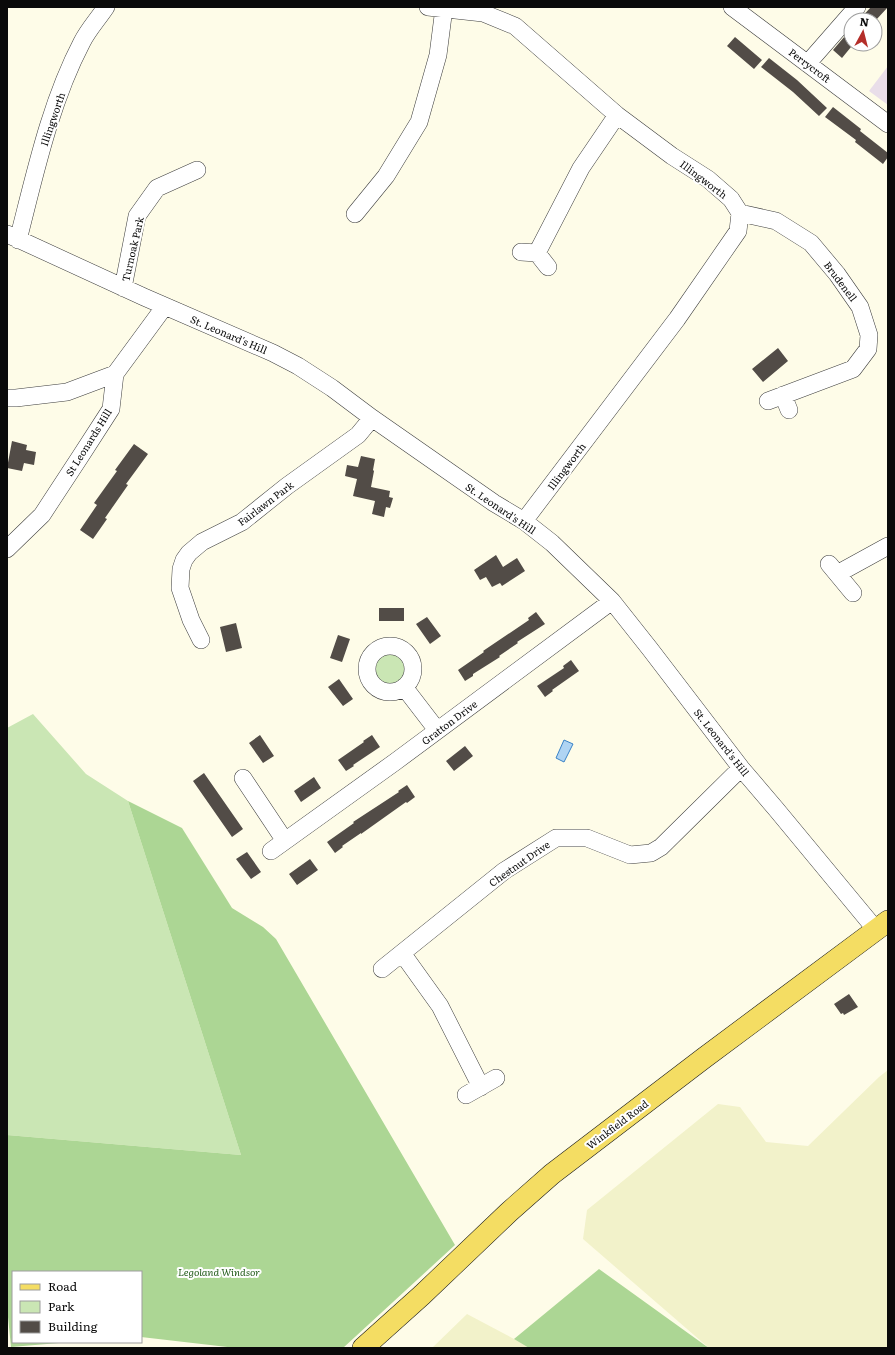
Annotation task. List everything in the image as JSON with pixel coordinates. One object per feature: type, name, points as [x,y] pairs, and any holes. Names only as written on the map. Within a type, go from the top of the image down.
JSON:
[{"type":"main road","name":"Winkfield Road","points":[[364,1348],[509,1212],[552,1174],[704,1058],[882,926]]},
{"type":"street","name":"Illingworth","points":[[12,237],[68,72],[82,41],[106,7]]},
{"type":"street","name":"Illingworth","points":[[436,7],[483,13],[515,26],[617,115],[672,156],[708,179],[731,199],[740,213],[738,231],[677,319],[524,521]]},
{"type":"street","points":[[355,214],[386,176],[420,122],[438,55],[436,7]]},
{"type":"street","name":"Perrycroft","points":[[732,7],[888,124]]},
{"type":"street","points":[[808,63],[857,7]]},
{"type":"street","points":[[548,267],[529,252],[581,168],[617,115]]},
{"type":"street","name":"Turnoak Park","points":[[123,288],[137,216],[157,188],[197,170]]},
{"type":"street","name":"Brudenell","points":[[740,213],[776,221],[811,243],[837,274],[860,307],[868,335],[868,350],[853,369],[780,402]]},
{"type":"street","name":"St. Leonard's Hill","points":[[12,237],[291,362],[332,388],[372,418],[481,494],[524,521],[552,544],[612,601],[650,648],[740,768],[882,926]]},
{"type":"street","name":"St Leonards Hill","points":[[7,549],[42,515],[111,409],[115,374],[165,306]]},
{"type":"street","points":[[7,398],[41,396],[67,392],[115,374]]},
{"type":"street","name":"Fairlawn Park","points":[[201,640],[191,620],[180,588],[181,569],[189,553],[202,542],[242,522],[287,486],[358,436],[372,418]]},
{"type":"street","points":[[853,593],[833,569],[888,546]]},
{"type":"street","name":"Gratton Drive","points":[[271,852],[612,601]]},
{"type":"street","points":[[404,686],[437,730]]},
{"type":"street","name":"Chestnut Drive","points":[[382,969],[504,871],[556,838],[587,838],[630,856],[651,853],[661,847],[740,768]]},
{"type":"street","points":[[243,778],[285,841]]},
{"type":"street","points":[[402,952],[440,1006],[473,1091],[496,1078]]},
{"type":"shaded area","points":[[888,66],[888,105],[869,91]]},
{"type":"green space","points":[[390,651],[403,656],[408,669],[403,682],[390,687],[377,682],[372,669],[377,656]]},
{"type":"green space","points":[[33,714],[86,774],[128,801],[241,1155],[7,1135],[7,728]]},
{"type":"green space","name":"Legoland Windsor","points":[[128,801],[182,828],[232,908],[263,927],[276,939],[455,1245],[343,1348],[236,1348],[142,1337],[142,1271],[12,1271],[12,1343],[59,1343],[11,1347],[7,1307],[7,1135],[241,1155]]},
{"type":"green space","points":[[888,1070],[888,1348],[709,1348],[583,1239],[587,1210],[718,1104],[740,1107],[766,1142],[808,1146]]},
{"type":"green space","points":[[599,1269],[709,1348],[529,1348],[514,1339]]},
{"type":"green space","points":[[467,1314],[514,1339],[529,1348],[432,1348]]},
{"type":"water","points":[[564,740],[573,744],[564,762],[556,758]]},
{"type":"building","points":[[871,7],[888,7],[883,12],[866,12]]},
{"type":"building","points":[[735,37],[762,60],[754,69],[727,46]]},
{"type":"building","points":[[843,38],[843,52],[847,52],[842,58],[833,50]]},
{"type":"building","points":[[769,58],[797,80],[827,108],[819,116],[793,92],[761,67]]},
{"type":"building","points":[[833,107],[888,153],[888,157],[883,164],[855,142],[856,140],[825,117]]},
{"type":"building","points":[[778,348],[788,361],[763,382],[752,369]]},
{"type":"building","points":[[12,441],[27,445],[26,450],[36,452],[34,465],[24,463],[22,471],[7,468]]},
{"type":"building","points":[[134,444],[148,454],[126,484],[128,485],[105,518],[107,519],[93,539],[80,530],[97,505],[94,503]]},
{"type":"building","points":[[361,456],[375,459],[371,487],[390,491],[389,497],[393,498],[390,508],[386,507],[384,517],[372,514],[375,501],[353,496],[357,479],[345,476],[347,465],[358,467]]},
{"type":"building","points":[[496,555],[503,567],[517,558],[525,571],[502,586],[500,583],[492,587],[486,577],[480,580],[474,570]]},
{"type":"building","points":[[379,608],[404,608],[404,621],[379,621]]},
{"type":"building","points":[[536,612],[545,624],[517,642],[518,643],[499,656],[500,657],[473,674],[473,676],[465,681],[458,670],[529,620],[528,618]]},
{"type":"building","points":[[427,617],[441,636],[430,644],[416,624]]},
{"type":"building","points":[[236,623],[242,648],[226,652],[220,627]]},
{"type":"building","points":[[338,635],[350,639],[342,662],[330,658]]},
{"type":"building","points":[[571,660],[579,671],[552,690],[553,691],[545,697],[537,686],[564,668],[563,666]]},
{"type":"building","points":[[339,679],[353,699],[343,706],[328,687]]},
{"type":"building","points":[[260,735],[274,756],[263,763],[249,743]]},
{"type":"building","points":[[372,735],[380,747],[346,771],[338,760]]},
{"type":"building","points":[[465,746],[473,756],[454,771],[446,761]]},
{"type":"building","points":[[204,773],[243,829],[232,837],[193,781]]},
{"type":"building","points":[[314,777],[321,788],[301,802],[294,791]]},
{"type":"building","points":[[407,785],[415,797],[342,846],[343,847],[335,853],[327,842],[354,823],[353,822],[399,792],[398,791]]},
{"type":"building","points":[[247,852],[261,872],[251,879],[236,859]]},
{"type":"building","points":[[310,859],[318,870],[297,885],[289,874]]},
{"type":"building","points":[[849,994],[858,1007],[844,1015],[843,1013],[841,1014],[834,1004]]}]
